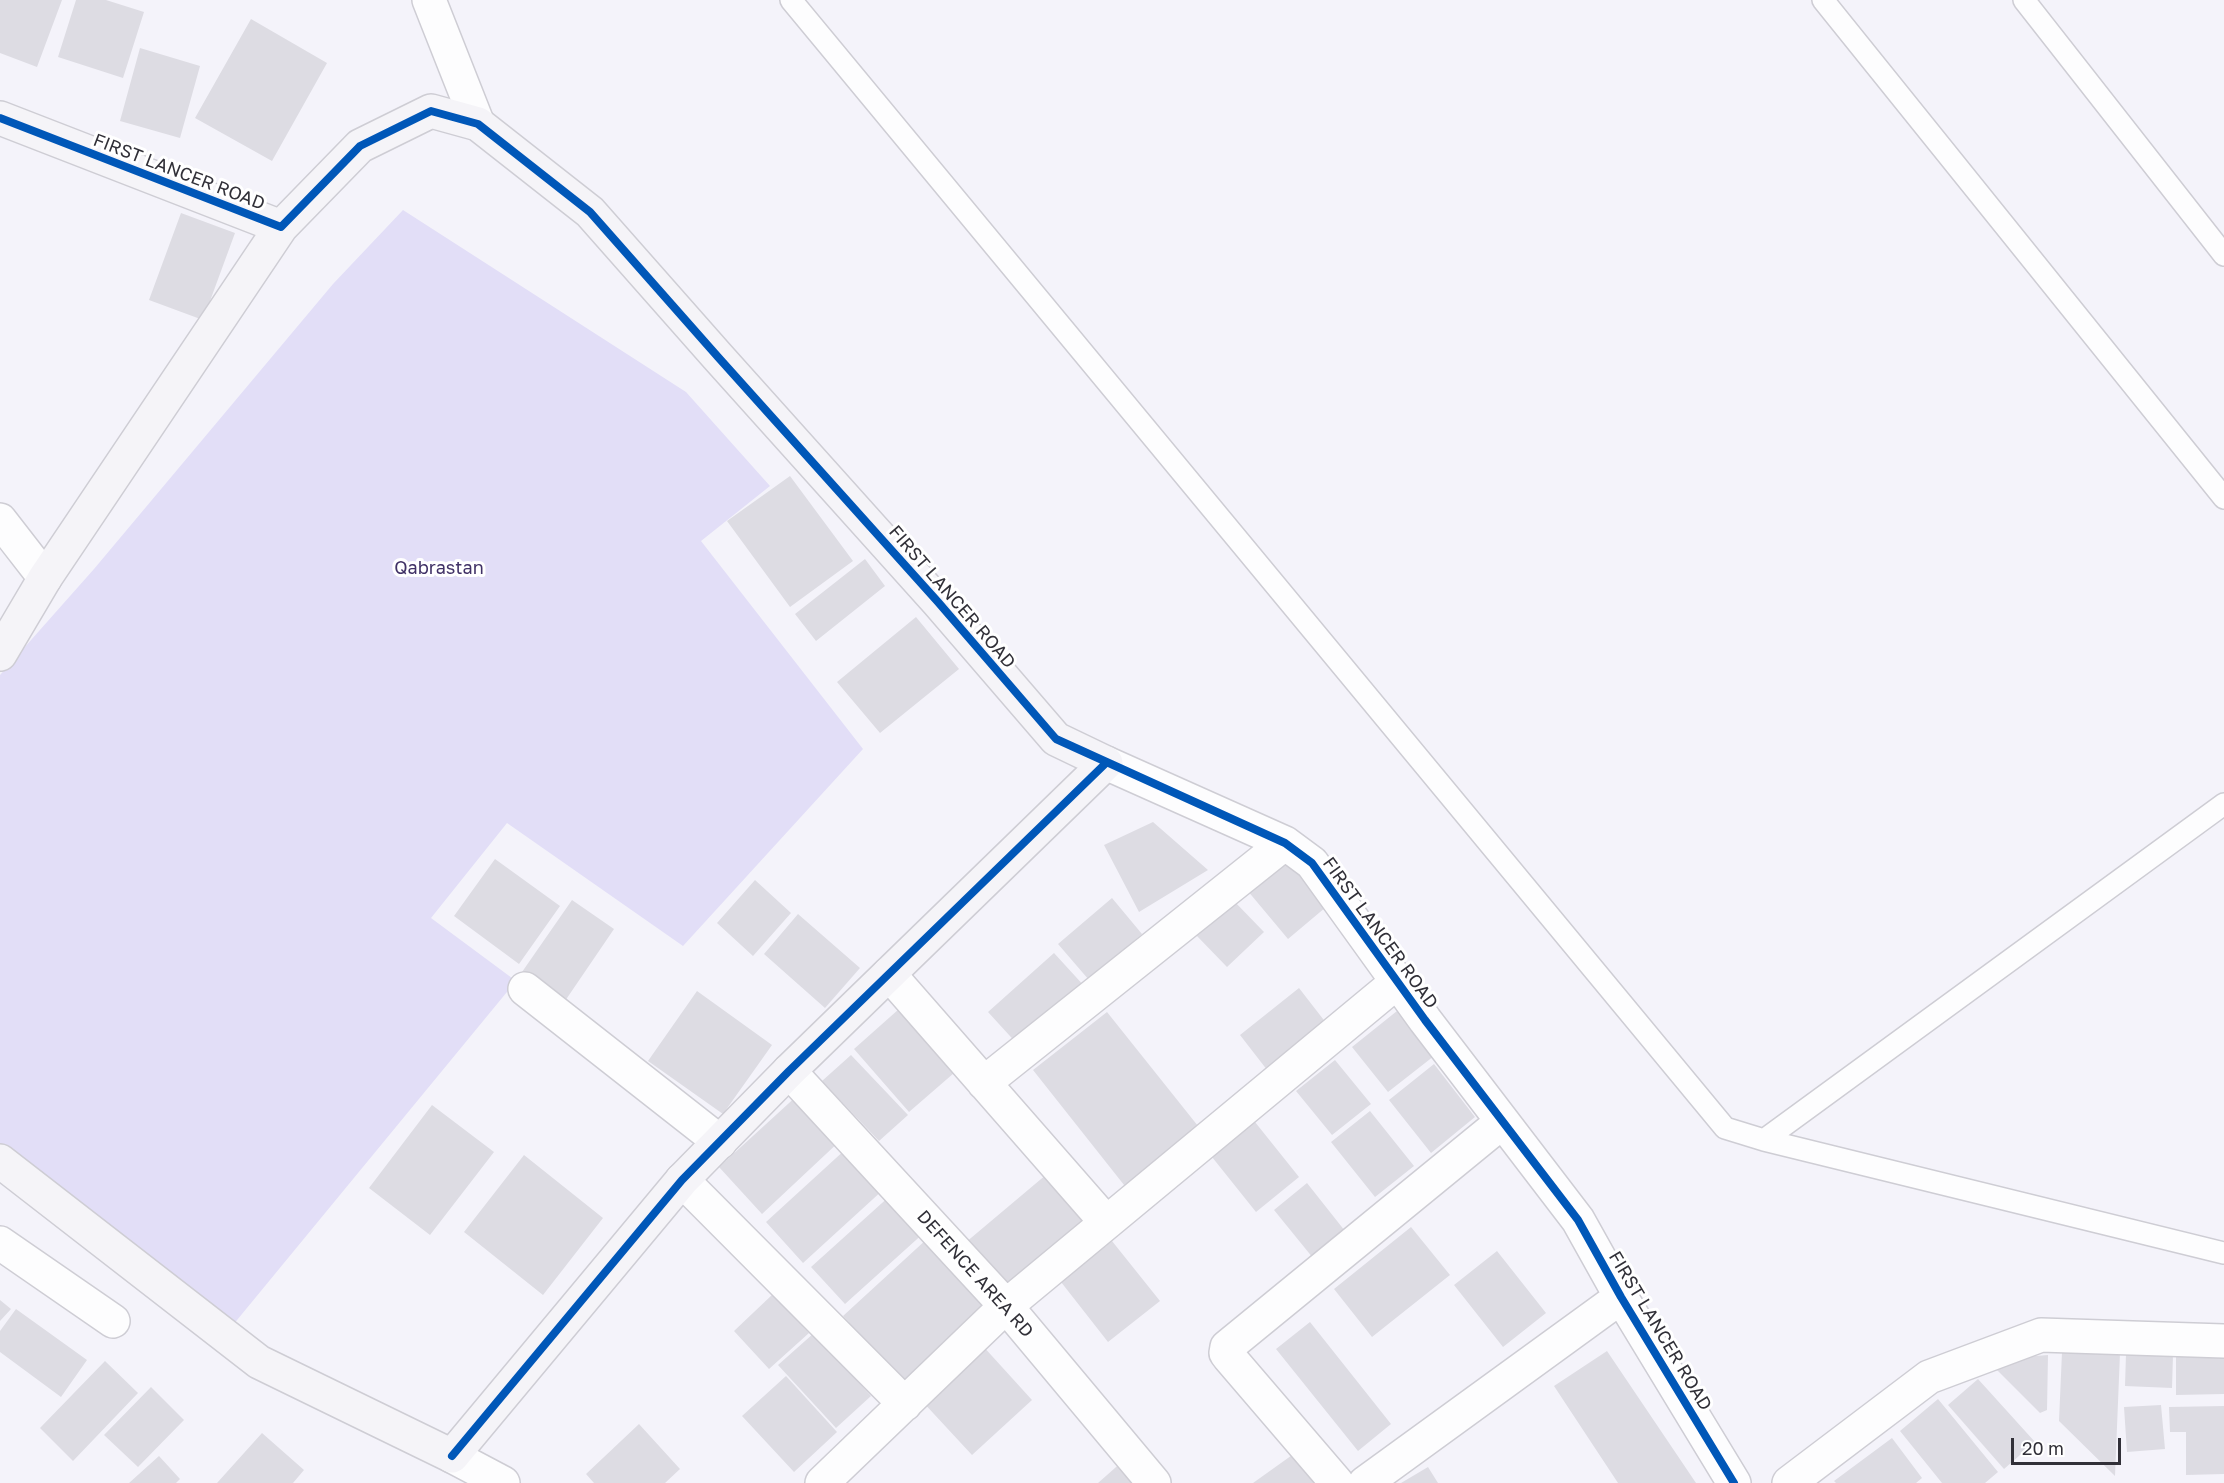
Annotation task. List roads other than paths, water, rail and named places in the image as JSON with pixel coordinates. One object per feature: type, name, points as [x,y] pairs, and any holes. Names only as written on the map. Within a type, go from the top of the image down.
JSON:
[{"type":"street","points":[[442,8],[478,124]]},
{"type":"street","name":"FIRST LANCER ROAD","points":[[0,118],[281,227],[360,146],[430,111],[478,124],[590,212],[938,602],[1056,739],[1285,843],[1312,863],[1397,982],[1578,1220],[1621,1297],[1734,1483]]},
{"type":"street","points":[[0,654],[45,578],[281,227]]},
{"type":"street","points":[[0,520],[45,578]]},
{"type":"street","points":[[452,1456],[682,1180],[789,1071],[1106,763]]},
{"type":"street","points":[[984,1083],[1285,843]]},
{"type":"street","points":[[889,974],[1106,1222]]},
{"type":"street","points":[[822,1483],[1006,1306],[1397,982]]},
{"type":"street","points":[[525,989],[720,1142]]},
{"type":"street","name":"DEFENCE AREA RD","points":[[789,1071],[1006,1306],[1154,1483]]},
{"type":"street","points":[[1337,1483],[1228,1357],[1227,1347],[1502,1122]]},
{"type":"street","points":[[0,1161],[259,1362],[503,1483]]},
{"type":"street","points":[[682,1180],[905,1404]]},
{"type":"street","points":[[0,1243],[113,1321]]},
{"type":"street","points":[[1365,1483],[1621,1297]]},
{"type":"street","points":[[1790,1483],[1929,1377],[2041,1335],[2224,1341]]},
{"type":"lane","points":[[790,0],[1725,1128],[1764,1140],[2224,1253]]},
{"type":"lane","points":[[1823,0],[2224,498]]},
{"type":"lane","points":[[2024,0],[2224,255]]},
{"type":"lane","points":[[1764,1140],[2224,804]]},
{"type":"park label","name":"Qabrastan","points":[[439,568]]}]
